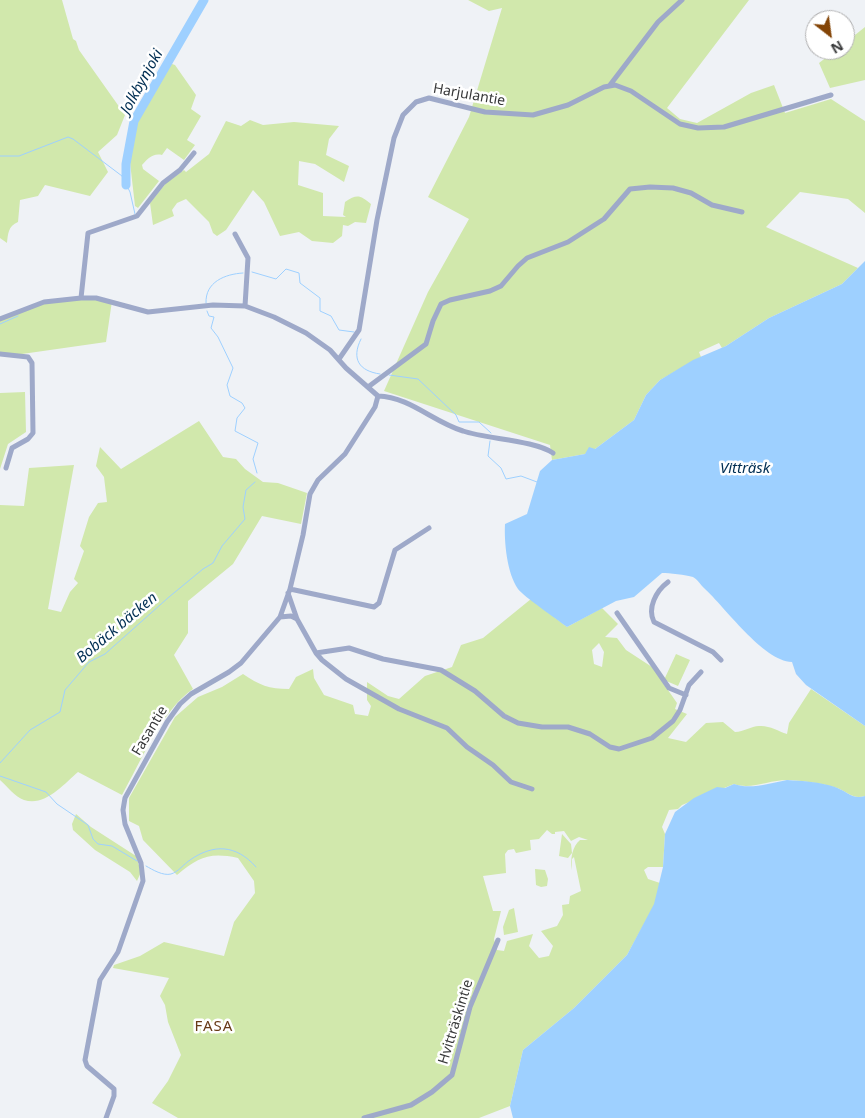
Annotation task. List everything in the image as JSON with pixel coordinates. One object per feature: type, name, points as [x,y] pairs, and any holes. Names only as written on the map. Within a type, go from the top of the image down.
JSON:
[{"type":"street","points":[[682,0],[658,22],[610,85],[631,91],[680,124],[698,128],[724,127],[831,95]]},
{"type":"street","name":"Harjulantie","points":[[339,359],[357,334],[361,324],[377,220],[394,138],[398,125],[408,108],[416,102],[429,98],[485,112],[533,116],[568,105],[610,85]]},
{"type":"street","points":[[81,298],[88,233],[137,216],[164,183],[180,170],[194,152]]},
{"type":"street","points":[[368,387],[426,344],[441,304],[450,300],[490,292],[501,286],[527,258],[568,242],[604,219],[630,189],[673,188],[691,193],[712,205],[742,212]]},
{"type":"street","points":[[235,234],[248,258],[245,306]]},
{"type":"street","points":[[0,319],[44,302],[81,298],[96,298],[148,312],[213,305],[245,306],[274,317],[306,333],[339,359],[378,396],[397,399],[462,431],[527,445],[552,453]]},
{"type":"street","points":[[0,354],[28,358],[32,364],[33,433],[28,439],[12,448],[6,468]]},
{"type":"street","name":"Fasantie","points":[[106,1118],[114,1096],[114,1089],[87,1066],[85,1060],[100,980],[118,952],[143,881],[141,862],[125,824],[123,810],[125,798],[167,722],[180,704],[192,694],[242,663],[280,617],[289,591],[312,488],[345,454],[374,407],[378,396]]},
{"type":"street","points":[[429,528],[395,550],[379,603],[374,607],[289,591],[297,619],[316,653],[346,679],[399,709],[447,728],[466,747],[493,765],[512,782],[532,789]]},
{"type":"street","points":[[668,582],[662,587],[652,605],[651,617],[654,622],[713,652],[721,660]]},
{"type":"street","points":[[616,613],[669,688],[686,695]]},
{"type":"street","points":[[280,617],[291,616],[297,619]]},
{"type":"street","points":[[316,653],[349,648],[361,650],[383,659],[441,670],[475,691],[504,716],[518,722],[542,727],[568,727],[590,734],[610,747],[618,749],[641,743],[673,721],[689,685],[701,672]]},
{"type":"street","name":"Hvitträskintie","points":[[364,1118],[411,1105],[432,1092],[452,1075],[470,1007],[498,940]]},
{"type":"green space","points":[[0,0],[62,0],[73,39],[76,41],[79,50],[125,115],[117,135],[98,152],[108,172],[90,196],[45,185],[38,196],[20,200],[18,222],[10,228],[7,243],[0,238]]},
{"type":"green space","points":[[468,0],[749,0],[667,108],[680,119],[697,123],[751,93],[774,85],[785,113],[831,99],[865,121],[865,213],[848,199],[800,192],[766,227],[858,268],[842,284],[769,318],[726,346],[722,348],[719,343],[699,352],[701,357],[660,380],[646,395],[634,420],[595,449],[585,454],[552,460],[550,445],[384,391],[428,292],[469,219],[428,197],[469,117],[502,8],[489,11]]},
{"type":"green space","points":[[865,27],[865,80],[830,88],[819,63],[823,60],[855,60],[855,35]]},
{"type":"green space","points":[[169,63],[175,65],[196,95],[191,109],[201,116],[187,140],[195,145],[184,160],[167,148],[162,155],[153,156],[142,165],[143,169],[159,181],[138,208],[135,206],[128,145],[130,133]]},
{"type":"green space","points":[[250,120],[263,125],[294,122],[339,126],[329,139],[326,155],[349,166],[344,182],[315,164],[299,161],[298,185],[323,193],[323,216],[346,217],[343,215],[345,202],[356,197],[364,199],[371,204],[366,223],[355,222],[348,226],[343,225],[342,236],[333,243],[312,241],[299,232],[280,236],[264,202],[253,190],[226,230],[217,236],[213,233],[209,222],[186,199],[177,203],[172,210],[174,216],[153,225],[150,203],[166,183],[184,170],[186,172],[209,154],[226,121],[241,126]]},
{"type":"green space","points":[[81,298],[112,301],[106,342],[15,355],[0,354],[0,319],[34,305]]},
{"type":"green space","points":[[25,392],[26,432],[8,444],[0,469],[0,393]]},
{"type":"green space","points":[[199,421],[223,457],[236,459],[245,469],[263,482],[278,483],[307,493],[301,524],[262,516],[233,564],[188,601],[188,633],[174,655],[193,689],[171,710],[162,723],[122,795],[78,772],[47,797],[32,801],[21,799],[0,780],[0,505],[24,506],[29,468],[74,465],[48,609],[61,612],[70,592],[78,583],[74,579],[84,551],[80,546],[89,517],[98,503],[107,502],[104,477],[96,466],[100,447],[121,469]]},
{"type":"green space","points":[[531,599],[567,627],[602,608],[618,624],[605,637],[617,638],[626,650],[652,667],[677,703],[675,709],[687,714],[668,738],[686,742],[706,723],[723,722],[735,732],[763,726],[787,734],[789,723],[811,689],[865,726],[865,796],[857,797],[837,788],[820,784],[780,780],[747,786],[734,784],[682,805],[678,809],[669,810],[662,827],[665,834],[663,867],[648,867],[644,870],[648,879],[660,883],[655,904],[627,955],[574,1008],[523,1050],[510,1106],[479,1118],[178,1118],[152,1103],[168,1081],[181,1055],[168,1022],[165,1005],[160,996],[169,978],[113,968],[114,965],[140,956],[164,942],[224,956],[234,922],[255,893],[254,881],[238,858],[212,856],[198,860],[177,875],[143,840],[139,826],[129,821],[129,798],[175,717],[198,697],[222,687],[243,674],[264,686],[289,689],[296,677],[313,669],[314,678],[324,695],[353,705],[355,714],[368,716],[371,706],[367,700],[367,682],[388,696],[399,699],[425,676],[452,667],[461,645],[483,638]],"holes":[[[599,643],[604,652],[602,667],[594,664],[592,650]],[[547,830],[552,834],[564,831],[571,841],[579,837],[588,840],[580,840],[577,843],[573,850],[571,862],[572,870],[572,859],[574,857],[581,891],[570,896],[569,904],[562,905],[563,915],[557,926],[541,931],[553,946],[549,956],[539,958],[529,946],[533,934],[507,941],[504,951],[497,950],[494,939],[501,911],[493,911],[483,876],[506,873],[505,854],[508,850],[514,849],[516,853],[531,850],[530,840],[539,839]]]},
{"type":"green space","points":[[676,654],[690,660],[678,686],[664,680]]},
{"type":"green space","points":[[76,814],[91,827],[136,856],[141,872],[137,881],[130,872],[95,850],[73,830],[72,824]]},
{"type":"green space","points":[[562,834],[571,844],[572,853],[568,858],[559,856]]},
{"type":"green space","points":[[535,869],[545,870],[548,879],[547,886],[541,887],[536,885]]},
{"type":"green space","points":[[514,908],[518,932],[504,935],[503,927],[509,910]]},
{"type":"water","name":"Vitträsk","points":[[865,261],[865,726],[806,685],[796,674],[792,662],[769,653],[757,643],[693,577],[662,573],[634,597],[616,601],[567,627],[518,589],[509,566],[505,540],[505,524],[527,514],[540,471],[552,460],[585,454],[589,447],[595,449],[634,420],[646,395],[660,380],[693,360],[726,346],[769,318],[842,284]]},
{"type":"water","points":[[787,780],[823,784],[835,787],[853,796],[865,796],[865,1118],[513,1118],[510,1106],[523,1050],[574,1008],[627,955],[654,904],[663,867],[665,834],[675,812],[694,798],[717,787],[725,788],[734,784],[753,786]]},
{"type":"waterway","name":"Jolkbynjoki","points":[[126,185],[126,164],[134,121],[204,0]]},
{"type":"waterway","points":[[0,156],[19,156],[68,137],[73,139],[122,176],[130,192],[135,214]]},
{"type":"waterway","name":"Bobäck bäcken","points":[[252,272],[276,279],[286,269],[299,273],[300,283],[320,298],[320,311],[331,316],[339,330],[354,332]]},
{"type":"waterway","name":"Bobäck bäcken","points":[[206,303],[209,290],[217,280],[229,275],[243,273]]},
{"type":"waterway","name":"Bobäck bäcken","points":[[207,311],[209,316],[214,317],[211,328],[218,337],[233,368],[227,385],[230,396],[242,403],[245,408],[237,418],[235,431],[258,443],[253,459],[257,473]]},
{"type":"waterway","points":[[0,324],[18,316]]},
{"type":"waterway","name":"Bobäck bäcken","points":[[361,339],[357,352],[359,363],[367,370],[380,374]]},
{"type":"waterway","name":"Bobäck bäcken","points":[[389,375],[418,379],[456,415],[459,422],[479,422],[491,433]]},
{"type":"waterway","name":"Bobäck bäcken","points":[[490,441],[488,456],[501,468],[506,479],[521,476],[537,482]]},
{"type":"waterway","name":"Bobäck bäcken","points":[[0,763],[30,730],[60,712],[65,690],[89,662],[105,654],[169,597],[213,563],[222,546],[245,519],[243,507],[246,490],[255,482]]},
{"type":"waterway","points":[[0,776],[46,792],[57,804],[88,825],[93,839],[98,844],[112,846],[137,861]]},
{"type":"waterway","points":[[146,866],[161,873],[171,874],[207,851],[224,849],[240,854],[256,867]]},
{"type":"district","name":"FASA","points":[[214,1027]]}]
